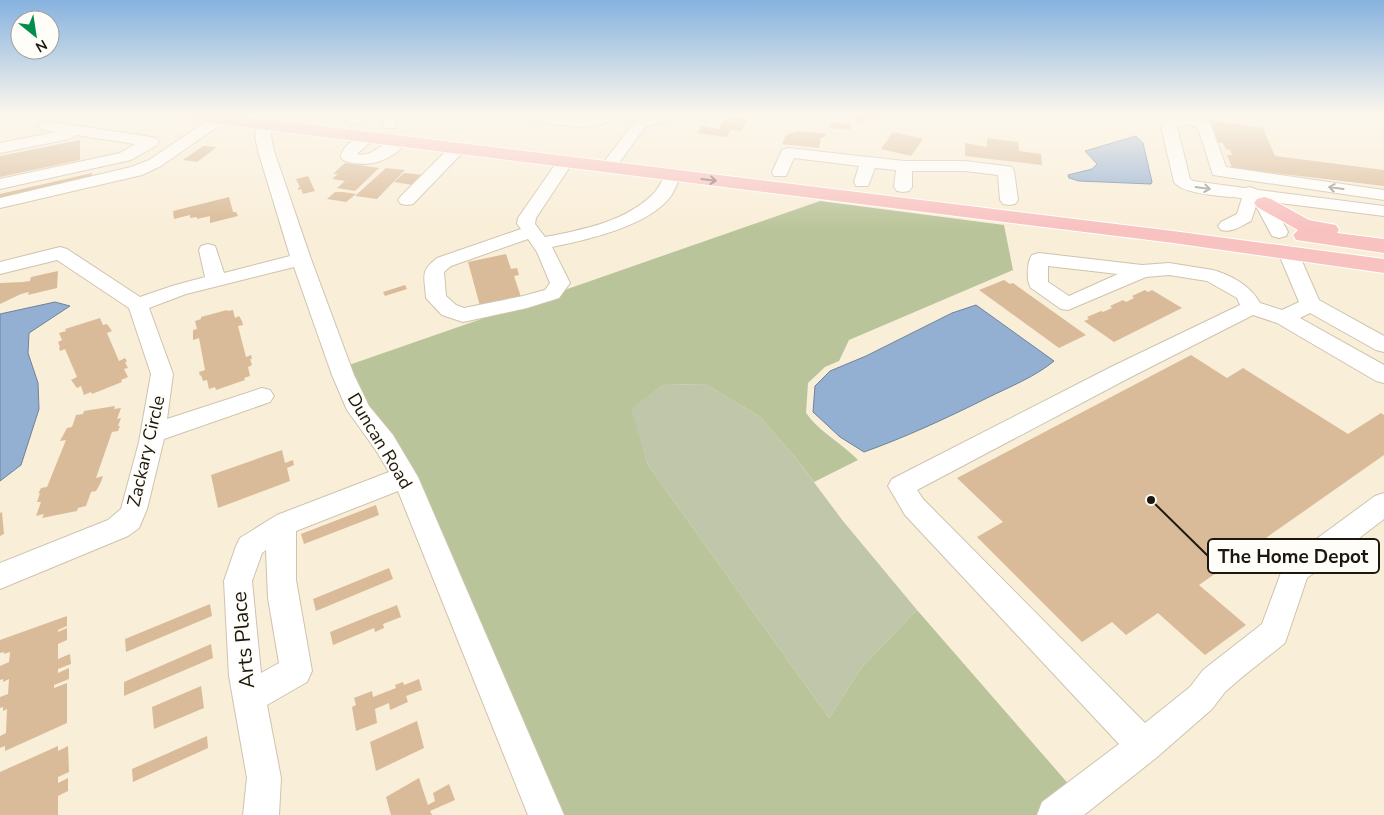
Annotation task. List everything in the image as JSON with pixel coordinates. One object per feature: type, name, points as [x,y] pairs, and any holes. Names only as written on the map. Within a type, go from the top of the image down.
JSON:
[{"type":"main road","points":[[489,152],[565,162],[613,160],[780,172],[861,190],[1384,266]]},
{"type":"main road","points":[[568,152],[613,160],[673,175],[861,190],[1248,238],[1279,232]]},
{"type":"main road","points":[[861,190],[903,187],[1384,246]]},
{"type":"main road","points":[[1257,199],[1292,220],[1311,227],[1384,238]]},
{"type":"main road","points":[[1288,252],[1302,248],[1322,247],[1384,256]]},
{"type":"street","points":[[0,184],[125,157],[134,152]]},
{"type":"street","points":[[0,203],[136,171],[155,163],[171,152]]},
{"type":"street","name":"Duncan Road","points":[[266,152],[301,259],[343,375],[354,400],[394,456],[404,477],[546,815]]},
{"type":"street","points":[[350,152],[349,157],[362,160],[374,159],[383,152]]},
{"type":"street","points":[[407,200],[454,152]]},
{"type":"street","points":[[613,160],[619,152]]},
{"type":"street","points":[[1175,152],[1184,184],[1257,199],[1384,212]]},
{"type":"street","points":[[1213,152],[1219,171],[1257,199],[1279,232]]},
{"type":"street","points":[[780,172],[788,153],[823,163],[868,162],[904,166],[965,166],[1006,171],[1009,200]]},
{"type":"street","points":[[565,162],[528,218],[526,224],[535,238],[546,252],[560,283],[552,294],[527,302],[463,315],[449,310],[436,298],[434,270],[444,262],[535,238],[590,234],[638,214],[663,194],[673,175]]},
{"type":"street","points":[[861,190],[868,162]]},
{"type":"street","points":[[903,187],[904,166]]},
{"type":"street","points":[[1219,171],[1384,195]]},
{"type":"street","points":[[1227,226],[1245,217],[1249,200],[1257,199]]},
{"type":"street","points":[[208,250],[216,281]]},
{"type":"street","points":[[1288,252],[1310,304],[1384,345]]},
{"type":"street","points":[[0,268],[60,253],[138,305],[179,290],[301,259]]},
{"type":"street","points":[[1142,271],[1169,269],[1213,276],[1245,294],[1252,307],[1284,318],[1384,375]]},
{"type":"street","points":[[1284,318],[1310,304]]},
{"type":"street","name":"Zackary Circle","points":[[0,576],[118,528],[129,520],[134,509],[153,433],[162,374],[138,305]]},
{"type":"street","points":[[1144,746],[914,507],[901,486],[1119,373],[1252,307]]},
{"type":"street","points":[[153,433],[262,396]]},
{"type":"street","name":"Arts Place","points":[[261,815],[264,778],[248,698],[238,581],[250,546],[283,525],[404,477]]},
{"type":"street","points":[[1055,815],[1144,746],[1201,698],[1214,681],[1224,672],[1274,633],[1295,571],[1384,504]]},
{"type":"street","points":[[248,698],[296,671],[279,572],[279,547],[283,525]]},
{"type":"green space","points":[[820,201],[1004,225],[1013,270],[849,340],[839,361],[825,367],[808,383],[806,413],[817,426],[858,460],[814,482],[759,416],[705,384],[663,385],[631,409],[648,465],[829,718],[862,667],[917,610],[1085,803],[1068,815],[560,815],[349,365]]},
{"type":"green space","points":[[705,384],[759,416],[795,457],[843,521],[917,610],[862,667],[829,718],[648,465],[630,409],[663,385]]},
{"type":"water","points":[[1086,152],[1145,152],[1152,182],[1151,184],[1079,181],[1069,178],[1068,175],[1092,169],[1097,164]]},
{"type":"water","points":[[55,302],[70,306],[29,333],[28,353],[38,383],[39,409],[21,465],[0,481],[0,314]]},
{"type":"water","points":[[976,305],[1054,361],[1030,377],[957,413],[911,434],[864,452],[840,437],[813,412],[815,386],[830,371],[866,356],[952,313]]},
{"type":"building","points":[[20,152],[80,152],[80,160],[0,177],[0,156]]},
{"type":"building","points":[[194,152],[210,152],[197,162],[183,160]]},
{"type":"building","points":[[894,152],[914,152],[911,156]]},
{"type":"building","points":[[965,152],[1027,152],[1041,154],[1042,165],[965,156]]},
{"type":"building","points":[[1231,152],[1273,152],[1275,156],[1384,170],[1384,186],[1232,168],[1227,155],[1232,155]]},
{"type":"building","points":[[345,163],[379,168],[355,191],[337,188],[345,181],[332,179],[338,174],[333,174]]},
{"type":"building","points":[[386,168],[405,170],[377,199],[355,196]]},
{"type":"building","points":[[92,173],[92,179],[0,199],[0,194]]},
{"type":"building","points":[[404,173],[424,175],[419,186],[394,182]]},
{"type":"building","points":[[308,176],[315,191],[303,194],[301,189],[298,190],[300,187],[296,179]]},
{"type":"building","points":[[335,192],[356,194],[346,202],[327,199]]},
{"type":"building","points":[[229,197],[233,212],[236,212],[238,216],[210,223],[210,216],[197,219],[197,217],[190,218],[190,215],[174,219],[173,211]]},
{"type":"building","points":[[506,254],[511,269],[517,268],[519,275],[514,276],[521,297],[480,306],[468,262]]},
{"type":"building","points":[[58,271],[57,288],[28,295],[29,292],[21,294],[0,304],[0,283],[30,281],[31,277]]},
{"type":"building","points":[[1004,280],[1010,284],[1013,283],[1086,335],[1059,348],[979,290]]},
{"type":"building","points":[[405,285],[407,289],[385,296],[383,292]]},
{"type":"building","points":[[1145,290],[1148,292],[1152,290],[1182,308],[1114,342],[1084,321],[1089,319],[1087,317],[1112,308],[1110,306],[1123,300],[1126,302],[1134,298],[1132,296]]},
{"type":"building","points":[[233,310],[235,318],[239,316],[242,321],[243,325],[238,326],[246,357],[251,355],[252,359],[250,359],[252,365],[248,367],[250,376],[244,378],[245,380],[216,390],[215,387],[209,389],[207,380],[203,381],[199,372],[205,370],[199,338],[193,340],[193,330],[197,329],[195,321],[201,319],[201,317]]},
{"type":"building","points":[[100,318],[103,325],[107,324],[112,331],[107,333],[119,361],[125,358],[127,362],[125,362],[128,368],[124,369],[128,377],[121,380],[122,382],[92,394],[91,392],[84,395],[81,386],[77,388],[71,380],[77,377],[65,349],[60,351],[58,342],[62,340],[59,333],[66,331],[65,329]]},
{"type":"building","points":[[1191,355],[1227,378],[1243,368],[1348,434],[1381,413],[1384,415],[1384,455],[1199,585],[1246,625],[1205,655],[1158,613],[1126,635],[1112,622],[1082,642],[977,537],[1003,522],[957,478]]},
{"type":"building","points":[[115,406],[114,409],[121,408],[117,419],[121,418],[118,426],[120,426],[118,431],[112,432],[96,478],[103,476],[101,482],[96,491],[91,492],[86,506],[78,508],[77,511],[42,518],[44,514],[36,516],[41,502],[37,502],[40,493],[38,494],[41,488],[47,487],[66,440],[60,441],[67,428],[72,427],[76,415],[83,414],[84,411]]},
{"type":"building","points":[[282,450],[285,463],[293,460],[294,465],[287,468],[290,481],[218,508],[211,475]]},
{"type":"building","points":[[376,505],[379,515],[304,544],[301,534]]},
{"type":"building","points":[[2,512],[4,534],[0,536],[0,513]]},
{"type":"building","points":[[389,568],[393,579],[316,611],[313,599]]},
{"type":"building","points":[[210,604],[212,616],[126,652],[125,639]]},
{"type":"building","points":[[397,605],[401,617],[383,624],[384,628],[375,632],[374,628],[333,645],[330,632]]},
{"type":"building","points":[[67,616],[67,626],[58,630],[58,632],[67,628],[67,640],[58,644],[58,659],[70,654],[71,664],[58,669],[58,673],[69,668],[69,679],[54,685],[54,688],[67,683],[67,723],[5,751],[5,746],[0,748],[0,736],[6,733],[7,709],[3,711],[3,707],[0,708],[0,697],[8,694],[9,679],[3,682],[3,679],[0,680],[0,666],[9,662],[10,652],[0,653],[0,640]]},
{"type":"building","points":[[211,644],[213,658],[124,696],[124,682]]},
{"type":"building","points":[[419,679],[422,690],[406,696],[408,702],[390,710],[389,703],[375,709],[377,723],[356,731],[352,707],[356,705],[354,698],[372,691],[373,697],[396,688],[395,685],[403,682],[404,685]]},
{"type":"building","points":[[201,686],[204,708],[154,729],[152,707]]},
{"type":"building","points":[[417,721],[424,748],[376,771],[370,742]]},
{"type":"building","points":[[207,736],[208,748],[133,782],[132,769]]},
{"type":"building","points":[[58,746],[58,751],[68,746],[69,772],[58,777],[58,783],[68,778],[68,791],[58,796],[58,815],[0,815],[0,772]]},
{"type":"building","points":[[419,778],[428,805],[435,801],[433,793],[449,784],[455,800],[430,811],[432,815],[391,815],[386,797]]},
{"type":"place","name":"The Home Depot","points":[[1151,500]]}]
